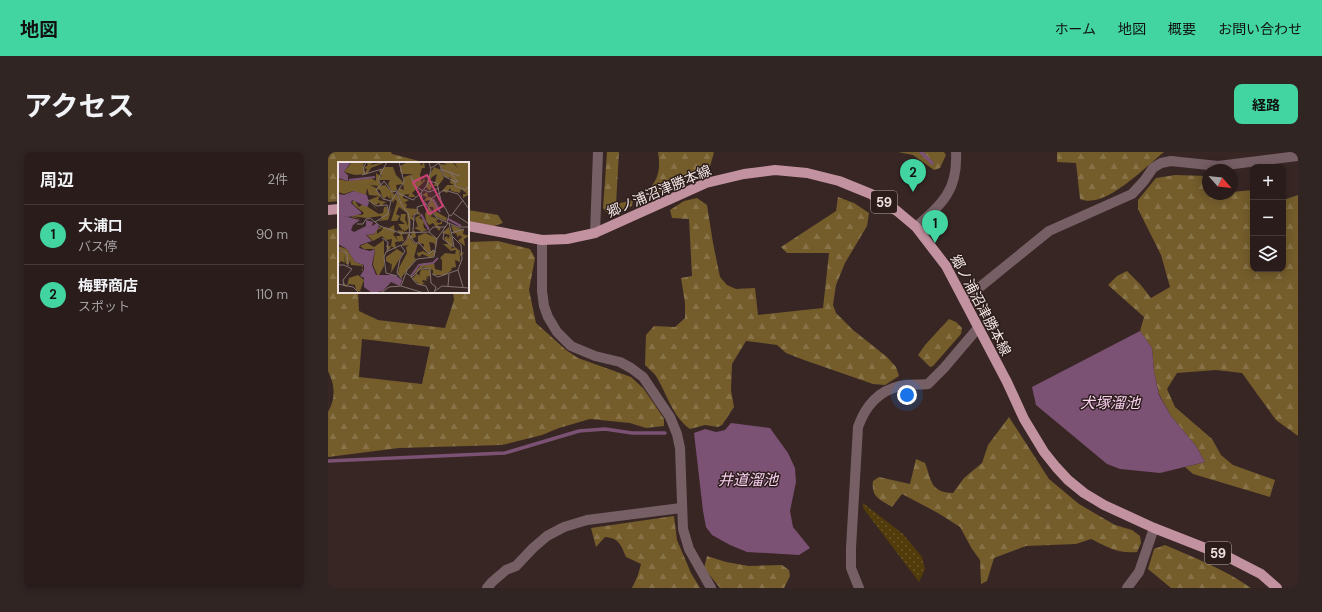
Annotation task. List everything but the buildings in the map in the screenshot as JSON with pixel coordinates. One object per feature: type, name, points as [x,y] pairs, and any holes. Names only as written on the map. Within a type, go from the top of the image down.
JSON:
[{"type":"main road","name":"郷ノ浦沼津勝本線","points":[[469,226],[542,240],[567,239],[595,233],[706,183],[744,174],[775,170],[807,173],[846,184],[871,194],[897,211],[916,227],[946,266],[1007,382],[1024,420],[1044,452],[1068,480],[1084,493],[1104,505],[1154,528],[1228,556],[1260,574],[1276,588]]},
{"type":"main road","points":[[328,210],[338,208]]},
{"type":"street","points":[[595,233],[598,152]]},
{"type":"street","points":[[916,227],[940,206],[947,197],[955,180],[957,167],[956,152]]},
{"type":"street","points":[[964,300],[1049,231],[1132,194],[1153,168],[1161,163],[1171,161],[1218,166],[1298,156]]},
{"type":"street","points":[[542,240],[542,291],[544,306],[548,317],[557,332],[571,346],[595,356],[620,362],[643,376],[670,417],[677,434],[680,448],[681,508],[683,529],[689,549],[711,588]]},
{"type":"street","points":[[859,588],[851,568],[851,548],[858,427],[862,417],[873,401],[881,394],[902,386],[928,384],[944,368],[978,328]]},
{"type":"street","points":[[487,588],[506,570],[516,566],[547,536],[564,528],[587,520],[681,508]]},
{"type":"street","points":[[1127,588],[1139,572],[1154,528]]},
{"type":"shaded area","points":[[863,503],[903,534],[922,557],[925,569],[919,582],[863,508]]},
{"type":"green space","points":[[328,152],[391,152],[392,154],[419,161],[338,162],[338,201],[328,202]]},
{"type":"green space","points":[[607,152],[619,152],[616,204],[633,200],[632,206],[609,215],[603,208]]},
{"type":"green space","points":[[658,152],[714,153],[710,166],[656,194],[651,187],[659,170]]},
{"type":"green space","points":[[898,152],[944,152],[946,155],[940,168],[934,170],[913,155]]},
{"type":"green space","points":[[1057,152],[1164,152],[1125,185],[1113,193],[1090,201],[1080,199],[1076,163],[1057,162]]},
{"type":"green space","points":[[1175,175],[1202,176],[1202,200],[1238,200],[1238,191],[1250,190],[1250,272],[1286,272],[1286,199],[1298,195],[1298,436],[1276,420],[1242,373],[1216,370],[1177,373],[1167,389],[1175,407],[1212,439],[1221,455],[1233,465],[1275,480],[1270,497],[1193,474],[1185,467],[1205,462],[1196,446],[1171,416],[1159,394],[1154,372],[1152,348],[1140,331],[1144,317],[1108,285],[1117,276],[1127,271],[1151,298],[1170,287],[1161,255],[1138,209],[1138,200],[1156,178]]},
{"type":"green space","points":[[838,197],[854,203],[869,213],[867,226],[845,263],[836,285],[833,305],[836,313],[853,330],[887,357],[896,367],[899,376],[885,385],[873,384],[786,353],[777,345],[746,341],[732,364],[731,390],[734,407],[722,425],[718,427],[705,425],[690,429],[674,411],[656,376],[645,365],[646,335],[654,326],[675,327],[685,318],[685,303],[681,278],[692,276],[689,219],[672,218],[670,210],[684,201],[697,198],[707,205],[720,277],[727,285],[736,289],[755,288],[758,315],[823,308],[829,253],[787,253],[781,247],[836,211]]},
{"type":"green space","points":[[469,210],[498,215],[503,223],[494,226],[469,222]]},
{"type":"green space","points":[[338,228],[338,293],[358,293],[359,311],[378,320],[445,328],[454,300],[453,293],[469,293],[469,242],[498,241],[530,249],[535,258],[529,290],[536,323],[566,350],[578,358],[631,377],[643,388],[655,405],[664,419],[664,426],[646,428],[630,423],[590,419],[559,428],[542,435],[502,445],[399,448],[328,457],[328,412],[331,407],[334,392],[328,371],[328,230]],"holes":[[[362,339],[430,347],[422,384],[359,377]]]},
{"type":"green space","points":[[949,319],[956,322],[962,328],[961,334],[933,366],[930,367],[918,355],[925,345]]},
{"type":"green space","points":[[1009,417],[1049,479],[1079,504],[1115,525],[1132,530],[1140,536],[1141,543],[1137,552],[1118,551],[1091,539],[1076,544],[1026,546],[994,558],[987,581],[981,584],[980,560],[960,527],[938,513],[902,494],[892,507],[877,497],[873,491],[873,481],[879,477],[910,484],[916,459],[925,463],[931,480],[936,488],[945,492],[953,493],[964,478],[982,463],[988,445]]},
{"type":"green space","points":[[674,516],[677,540],[691,573],[700,588],[632,588],[641,564],[626,557],[619,543],[613,539],[605,537],[596,547],[591,528]]},
{"type":"green space","points":[[1165,545],[1220,569],[1251,588],[1171,588],[1148,569],[1154,549]]},
{"type":"green space","points":[[707,556],[726,562],[749,566],[782,565],[789,570],[790,576],[784,588],[720,588],[704,568]]},
{"type":"water","name":"犬塚溜池","points":[[1140,331],[1152,348],[1154,372],[1159,395],[1171,416],[1196,446],[1205,462],[1160,473],[1120,469],[1107,464],[1036,405],[1032,387]]},
{"type":"water","name":"井道溜池","points":[[731,423],[770,428],[788,453],[795,468],[796,482],[790,511],[793,527],[810,548],[799,555],[747,552],[712,535],[706,527],[694,433],[705,429],[716,432],[725,430]]},
{"type":"waterway","points":[[921,152],[932,163]]},
{"type":"waterway","points":[[328,461],[505,453],[579,431],[605,429],[632,433],[665,433]]},
{"type":"place","name":"梅野商店","points":[[913,192]]},
{"type":"place","name":"大浦口","points":[[935,243]]}]
